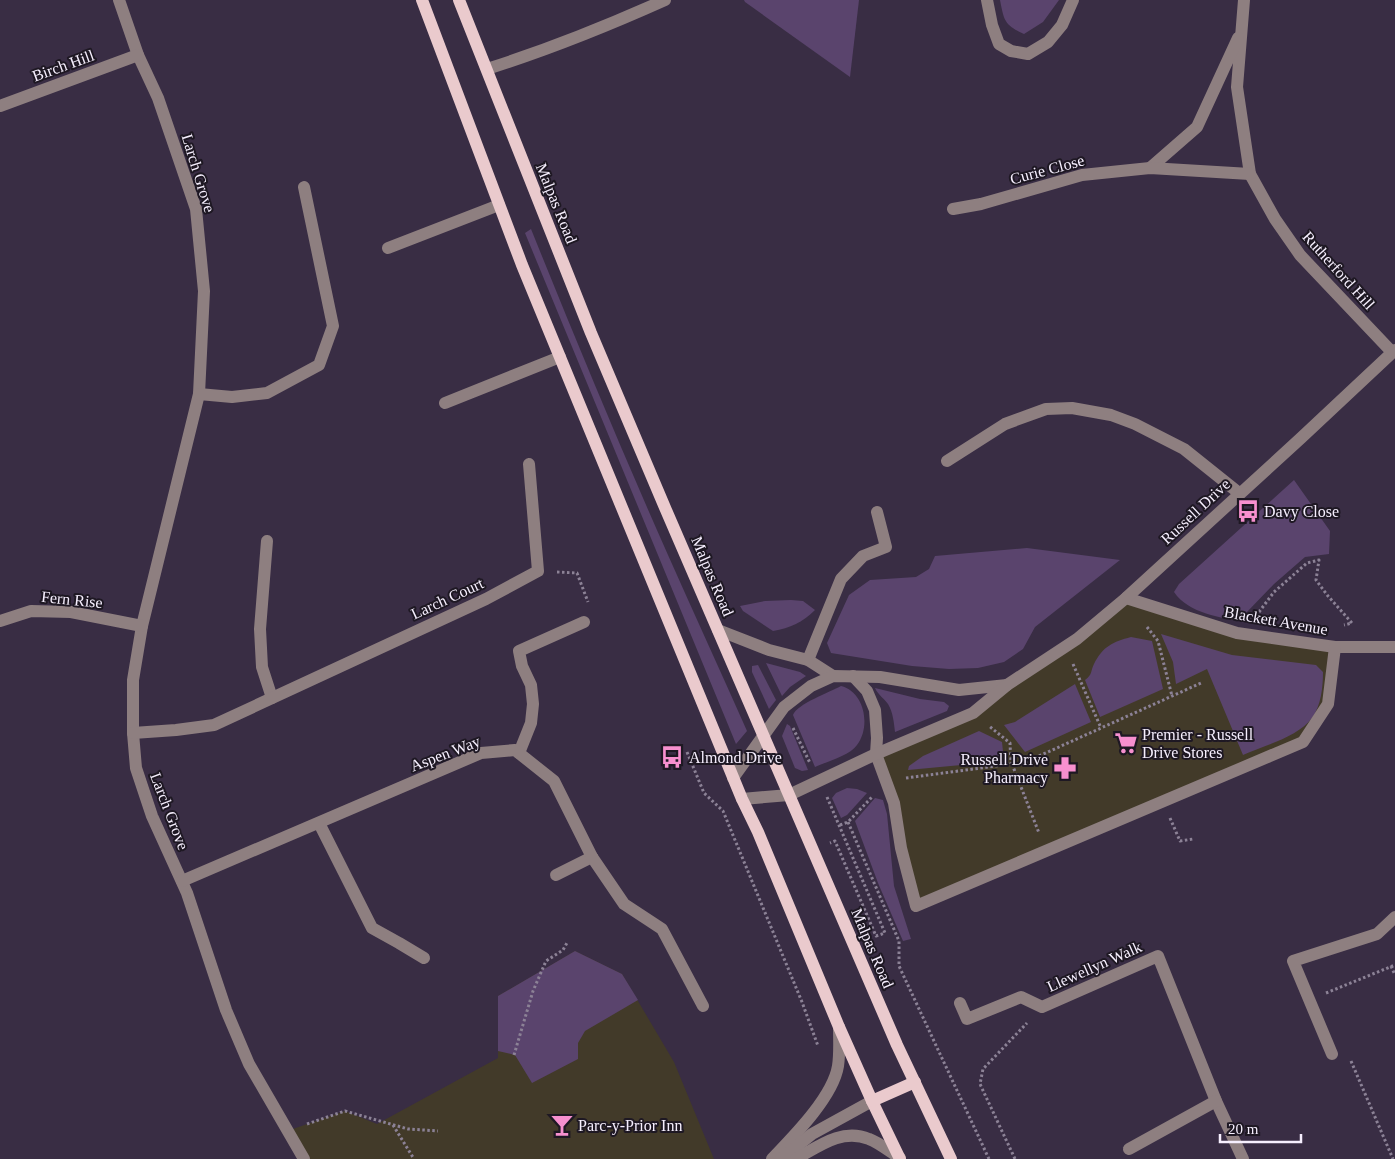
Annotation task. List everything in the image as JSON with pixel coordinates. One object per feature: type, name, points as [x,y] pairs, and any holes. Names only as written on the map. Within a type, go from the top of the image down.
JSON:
[{"type":"main road","points":[[422,0],[522,265],[733,778],[758,832],[839,1027],[872,1102],[900,1158]]},
{"type":"main road","name":"Malpas Road","points":[[460,0],[591,333],[789,795],[915,1082],[951,1159]]},
{"type":"main road","points":[[872,1102],[915,1082]]},
{"type":"street","name":"Larch Grove","points":[[118,0],[138,55],[158,98],[196,209],[204,291],[199,394],[142,626],[133,680],[133,733],[136,768],[152,816],[182,881],[226,1010],[250,1064],[304,1159]]},
{"type":"street","points":[[487,69],[521,58],[665,0]]},
{"type":"street","points":[[987,0],[999,44],[1011,51],[1028,54],[1048,42],[1062,25],[1073,0]]},
{"type":"street","name":"Rutherford Hill","points":[[1244,0],[1237,87],[1250,174],[1275,219],[1300,255],[1394,351]]},
{"type":"street","points":[[1150,168],[1197,126],[1241,31]]},
{"type":"street","name":"Birch Hill","points":[[0,106],[138,55]]},
{"type":"street","name":"Curie Close","points":[[954,210],[1082,175],[1150,168],[1250,174]]},
{"type":"street","points":[[199,394],[232,397],[267,393],[319,365],[333,326],[304,187]]},
{"type":"street","points":[[388,248],[500,205]]},
{"type":"street","name":"Russell Drive","points":[[742,799],[789,795],[876,754],[973,713],[1007,685],[1077,639],[1126,598],[1394,351]]},
{"type":"street","points":[[445,403],[560,357]]},
{"type":"street","points":[[947,461],[1006,424],[1046,409],[1072,408],[1110,415],[1135,424],[1184,449],[1239,493]]},
{"type":"street","points":[[529,464],[538,570]]},
{"type":"street","points":[[808,660],[841,579],[863,556],[886,547],[877,512]]},
{"type":"street","points":[[267,541],[260,629],[262,667],[272,698]]},
{"type":"street","name":"Larch Court","points":[[133,733],[214,725],[486,599],[538,570]]},
{"type":"street","name":"Blackett Avenue","points":[[1126,598],[1237,633],[1335,647],[1395,647]]},
{"type":"street","name":"Fern Rise","points":[[0,621],[32,611],[61,612],[142,626]]},
{"type":"street","points":[[584,622],[519,651],[522,666],[530,685],[533,704],[531,723],[518,753],[554,781],[592,856],[624,904],[662,929],[703,1006]]},
{"type":"street","points":[[718,630],[769,650],[808,660],[834,676]]},
{"type":"street","points":[[853,676],[867,691],[875,710],[878,738],[876,754],[894,803],[901,848],[916,906],[1302,742],[1328,704],[1335,647]]},
{"type":"street","name":"Russell Drive","points":[[733,778],[784,707],[811,686],[834,676],[880,678],[959,690],[1007,685]]},
{"type":"street","name":"Aspen Way","points":[[182,881],[481,753],[515,750],[518,753]]},
{"type":"street","points":[[319,823],[372,928],[424,958]]},
{"type":"street","points":[[556,875],[592,856]]},
{"type":"street","points":[[1332,1054],[1293,961],[1377,934],[1395,917]]},
{"type":"street","name":"Llewellyn Walk","points":[[960,1003],[967,1019],[1021,997],[1042,1007],[1158,956],[1216,1100],[1243,1159]]},
{"type":"street","points":[[772,1159],[791,1140],[827,1094],[838,1067],[839,1027]]},
{"type":"street","points":[[1129,1149],[1216,1100]]},
{"type":"street","points":[[781,1159],[812,1134],[872,1102]]},
{"type":"street","points":[[796,1159],[831,1139],[855,1135],[870,1139],[900,1158]]},
{"type":"path","points":[[1257,636],[1251,622],[1274,592],[1307,563],[1318,560],[1316,580],[1352,623],[1343,626]]},
{"type":"path","points":[[538,570],[577,573],[589,603],[584,622]]},
{"type":"path","points":[[1126,598],[1158,642],[1172,696]]},
{"type":"path","points":[[1066,646],[1101,728]]},
{"type":"path","points":[[840,825],[848,822],[886,781],[1011,764],[1018,765],[1201,684]]},
{"type":"path","points":[[784,707],[840,825],[886,933],[876,936],[835,841]]},
{"type":"path","points":[[973,713],[1010,743],[1011,764],[1046,851]]},
{"type":"path","points":[[687,752],[704,793],[723,812],[802,1002],[818,1047]]},
{"type":"path","points":[[1162,822],[1170,818],[1180,841],[1193,839]]},
{"type":"path","points":[[848,822],[899,941],[899,966],[989,1159]]},
{"type":"path","points":[[514,1055],[533,991],[546,961],[563,950],[568,941]]},
{"type":"path","points":[[1309,999],[1393,965],[1395,975]]},
{"type":"path","points":[[1014,1159],[980,1084],[983,1069],[1042,1007]]},
{"type":"path","points":[[1332,1054],[1349,1054],[1393,1159]]},
{"type":"path","points":[[287,1131],[345,1111],[408,1129],[438,1131]]},
{"type":"path","points":[[393,1125],[414,1159]]},
{"type":"shaded area","points":[[744,0],[859,0],[850,77],[745,2]]},
{"type":"shaded area","points":[[1000,0],[1059,0],[1043,22],[1024,34],[1012,28],[1006,21]]},
{"type":"shaded area","points":[[531,229],[633,474],[747,731],[736,744],[525,233]]},
{"type":"shaded area","points":[[1294,480],[1330,531],[1329,554],[1305,557],[1274,584],[1246,613],[1245,623],[1206,614],[1180,599],[1174,592],[1179,584]]},
{"type":"shaded area","points":[[1027,548],[1120,560],[1035,627],[1023,649],[1004,662],[978,668],[949,669],[912,666],[831,653],[827,643],[849,595],[870,580],[916,577],[929,569],[935,556]]},
{"type":"shaded area","points":[[1126,598],[1237,633],[1335,647],[1328,704],[1303,742],[916,906],[876,754],[973,713]]},
{"type":"shaded area","points":[[765,601],[803,601],[815,610],[796,624],[773,631],[743,611],[740,606]]},
{"type":"shaded area","points":[[1161,634],[1232,655],[1316,665],[1323,672],[1318,708],[1306,725],[1298,731],[1243,755],[1207,669],[1176,684],[1173,662]]},
{"type":"shaded area","points":[[1131,637],[1152,641],[1163,689],[1100,717],[1085,680],[1088,678],[1097,658],[1105,649],[1114,643]]},
{"type":"shaded area","points":[[766,663],[800,672],[806,676],[790,687],[782,696]]},
{"type":"shaded area","points":[[758,665],[776,700],[769,709],[752,672],[752,666]]},
{"type":"shaded area","points":[[1075,684],[1091,722],[1025,752],[1004,725],[1015,722]]},
{"type":"shaded area","points":[[841,686],[856,695],[863,711],[864,729],[861,738],[853,749],[838,758],[815,767],[793,715],[807,703]]},
{"type":"shaded area","points":[[875,688],[920,699],[944,702],[949,706],[947,711],[895,732],[890,707]]},
{"type":"shaded area","points":[[787,724],[790,726],[808,770],[802,771],[795,768],[782,736]]},
{"type":"shaded area","points":[[979,731],[1002,742],[1004,761],[908,770],[909,766],[923,756]]},
{"type":"shaded area","points":[[847,788],[867,793],[847,815],[841,818],[832,798],[836,793]]},
{"type":"shaded area","points":[[875,798],[883,800],[887,814],[894,886],[911,939],[903,941],[878,883],[855,821]]},
{"type":"shaded area","points":[[575,951],[622,974],[674,1062],[714,1159],[304,1159],[287,1131],[345,1111],[377,1124],[498,1058],[498,996]]},
{"type":"shaded area","points":[[575,951],[622,974],[638,1000],[585,1031],[578,1043],[578,1059],[532,1083],[515,1055],[498,1051],[498,996]]},
{"type":"place","name":"Davy Close","points":[[1248,511]]},
{"type":"place","name":"Premier - Russell Drive Stores","points":[[1126,743]]},
{"type":"place","name":"Almond Drive","points":[[672,757]]},
{"type":"place","name":"Russell Drive Pharmacy","points":[[1065,768]]},
{"type":"place","name":"Parc-y-Prior Inn","points":[[562,1125]]}]
